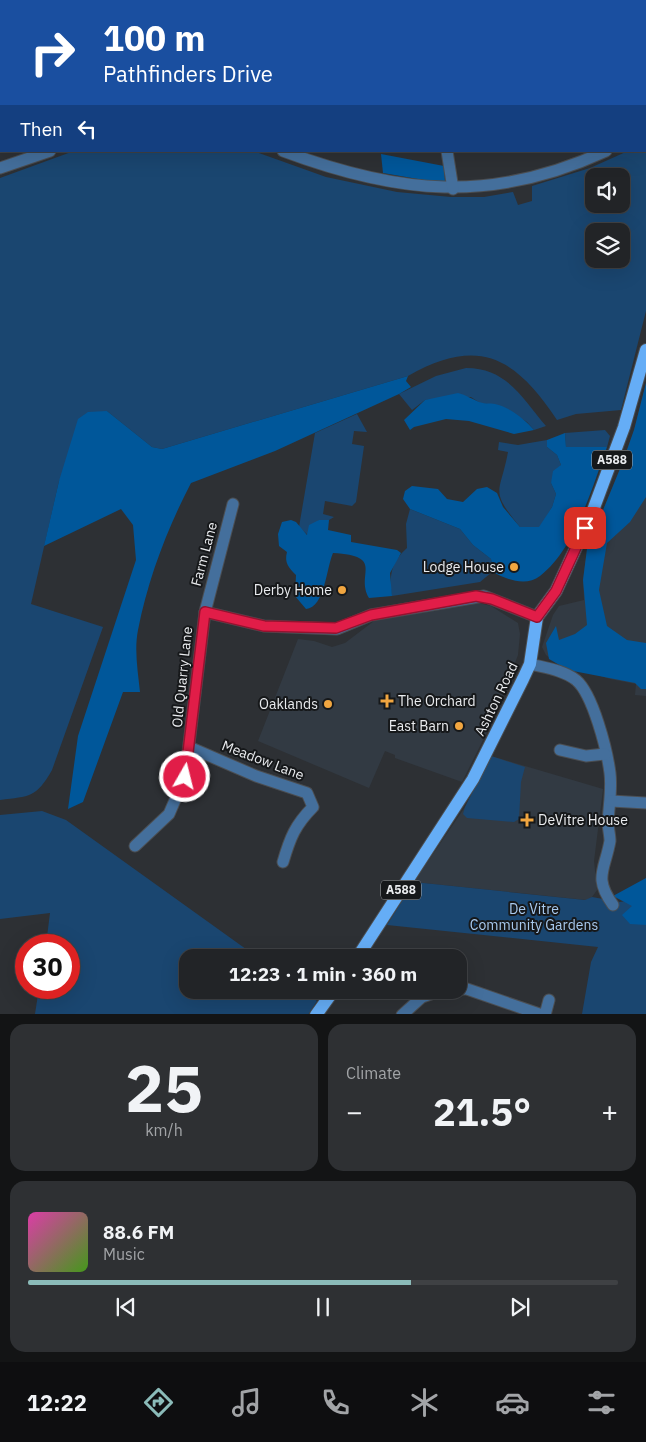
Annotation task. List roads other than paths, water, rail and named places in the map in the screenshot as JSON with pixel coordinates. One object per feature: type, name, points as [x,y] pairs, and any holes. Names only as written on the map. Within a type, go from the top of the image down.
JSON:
[{"type":"main road","name":"Ashton Road","points":[[363,949],[473,779],[530,664],[537,617],[560,583],[592,513],[624,427],[646,350]]},
{"type":"main road","points":[[316,1014],[327,999]]},
{"type":"street","points":[[0,168],[47,152]]},
{"type":"street","points":[[286,152],[316,164],[374,178],[453,189],[488,187],[552,174],[604,152]]},
{"type":"street","points":[[446,152],[453,189]]},
{"type":"street","name":"Farm Lane","points":[[205,612],[233,504]]},
{"type":"street","points":[[205,612],[264,626],[336,628],[371,615],[476,596],[492,599],[537,617]]},
{"type":"street","name":"Old Quarry Lane","points":[[135,846],[169,814],[185,777],[205,612]]},
{"type":"street","points":[[530,664],[566,674],[586,690],[592,705],[610,772],[611,801],[608,824],[610,840],[601,872],[601,881],[604,892],[614,905]]},
{"type":"street","name":"Meadow Lane","points":[[189,747],[256,776],[307,793],[313,807],[299,821],[289,841],[284,862]]},
{"type":"street","points":[[560,750],[586,756],[605,754]]},
{"type":"street","points":[[611,801],[646,803]]},
{"type":"street","points":[[467,989],[543,1014],[549,1000]]},
{"type":"street","points":[[402,1014],[419,999]]},
{"type":"place","name":"Lodge House","points":[[514,567]]},
{"type":"place","name":"Derby Home","points":[[342,590]]},
{"type":"place","name":"The Orchard","points":[[387,701]]},
{"type":"place","name":"Oaklands","points":[[328,704]]},
{"type":"place","name":"East Barn","points":[[459,726]]},
{"type":"place","name":"DeVitre House","points":[[527,820]]},
{"type":"park label","name":"De Vitre Community Gardens","points":[[534,918]]}]
